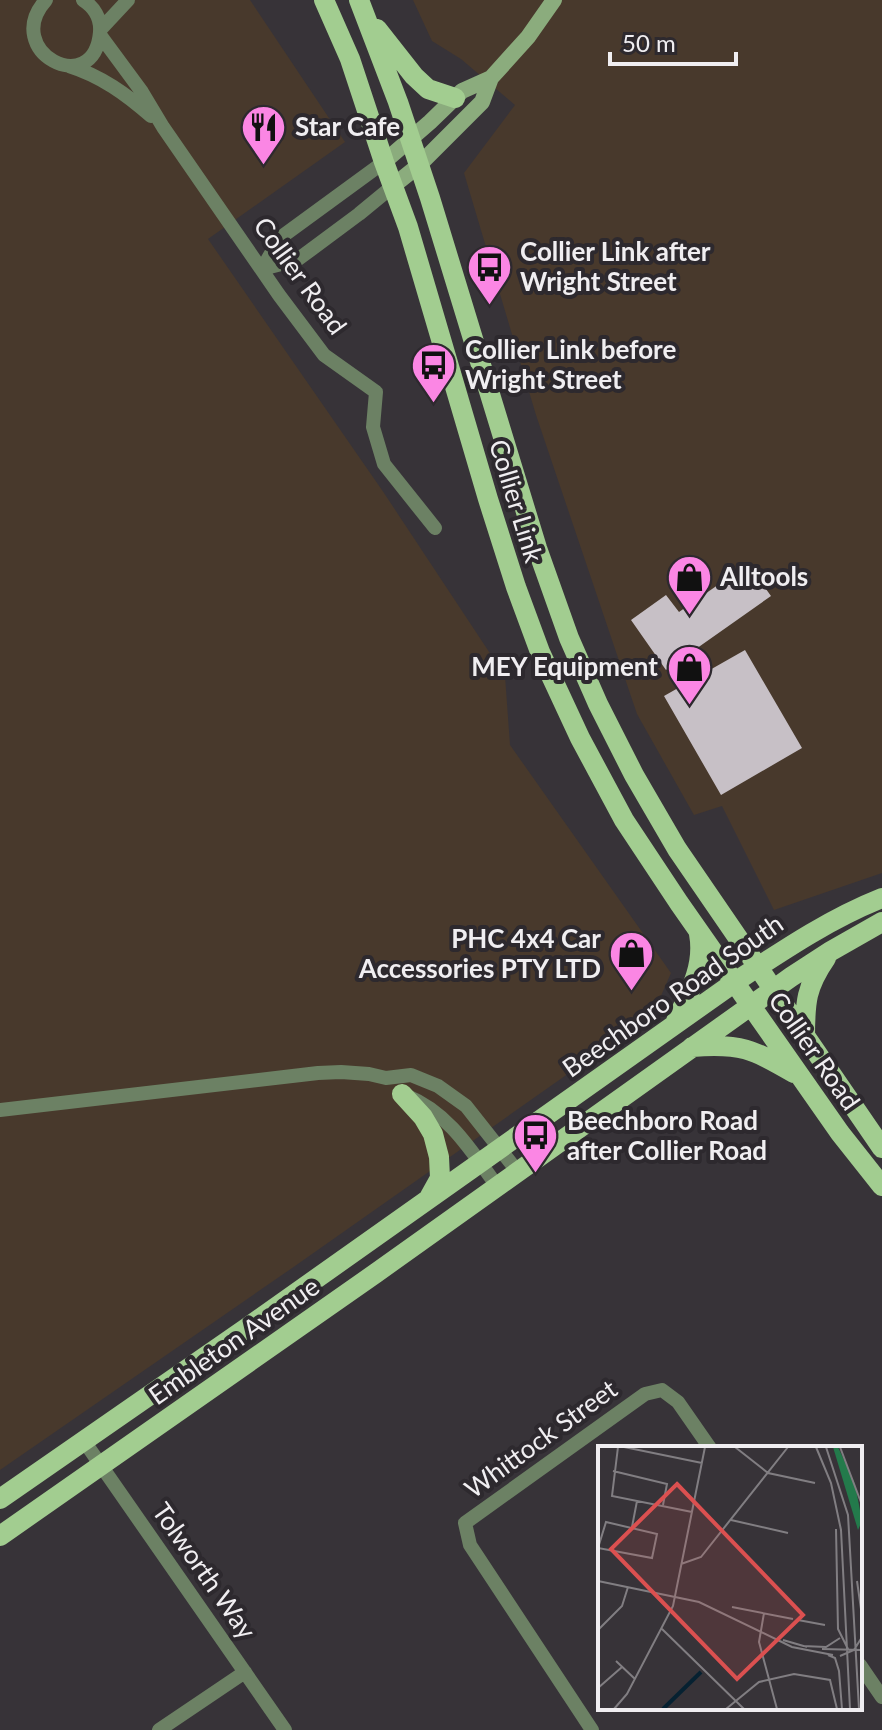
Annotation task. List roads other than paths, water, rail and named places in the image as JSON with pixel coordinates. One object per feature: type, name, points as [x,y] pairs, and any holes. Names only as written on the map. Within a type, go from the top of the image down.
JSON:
[{"type":"main road","name":"Collier Link","points":[[324,0],[350,59],[408,227],[497,529],[540,652],[601,780],[646,854],[735,982]]},
{"type":"main road","name":"Collier Link","points":[[362,7],[430,198],[537,548],[569,638],[598,704],[655,813],[758,967]]},
{"type":"main road","points":[[362,7],[414,76],[428,89],[455,98]]},
{"type":"main road","name":"Beechboro Road South","points":[[479,1162],[806,935],[882,898]]},
{"type":"main road","name":"Beechboro Road South","points":[[497,1186],[773,990],[882,922]]},
{"type":"main road","points":[[675,1025],[699,966],[699,932]]},
{"type":"main road","points":[[805,1037],[807,995],[813,977],[831,951]]},
{"type":"main road","name":"Collier Road","points":[[758,967],[882,1148]]},
{"type":"main road","name":"Collier Road","points":[[735,982],[840,1133],[882,1186]]},
{"type":"main road","points":[[692,1047],[743,1047],[801,1077]]},
{"type":"main road","points":[[402,1094],[433,1134],[439,1157],[440,1178],[428,1200]]},
{"type":"main road","name":"Embleton Avenue","points":[[0,1499],[479,1162]]},
{"type":"main road","name":"Embleton Avenue","points":[[0,1536],[497,1186]]},
{"type":"main road","points":[[309,1284],[323,1291],[344,1279],[376,1273]]},
{"type":"street","points":[[29,0],[31,18]]},
{"type":"street","points":[[31,18],[46,0]]},
{"type":"street","name":"Collier Road","points":[[83,0],[96,13],[100,32],[163,127],[279,295],[324,355],[376,392],[373,427],[384,464],[435,528]]},
{"type":"street","points":[[69,66],[90,56],[97,47],[100,32],[128,0]]},
{"type":"street","points":[[262,269],[297,260],[418,166],[482,102],[491,78],[528,37],[554,0]]},
{"type":"street","name":"Collier Road","points":[[31,18],[31,42],[46,61],[89,73],[128,96],[163,127]]},
{"type":"street","points":[[262,269],[280,238],[384,162],[462,91],[491,78]]},
{"type":"street","points":[[0,1110],[318,1073],[369,1074],[386,1078],[411,1075],[438,1086],[466,1106],[518,1172]]},
{"type":"street","points":[[386,1078],[402,1094],[434,1110],[461,1138],[497,1186]]},
{"type":"street","name":"Whittock Street","points":[[592,1730],[470,1545],[465,1523],[645,1394],[662,1390],[678,1402],[709,1446]]},
{"type":"street","name":"Tolworth Way","points":[[84,1441],[285,1730]]},
{"type":"street","points":[[862,1668],[882,1697]]},
{"type":"street","points":[[159,1730],[245,1672]]},
{"type":"place","name":"Star Cafe","points":[[264,166]]},
{"type":"place","name":"Collier Link after Wright Street","points":[[489,306]]},
{"type":"place","name":"Collier Link before Wright Street","points":[[434,404]]},
{"type":"place","name":"Alltools","points":[[689,616]]},
{"type":"place","name":"MEY Equipment","points":[[689,706]]},
{"type":"place","name":"PHC 4x4 Car Accessories PTY LTD","points":[[632,993]]},
{"type":"place","name":"Beechboro Road after Collier Road","points":[[536,1175]]}]
